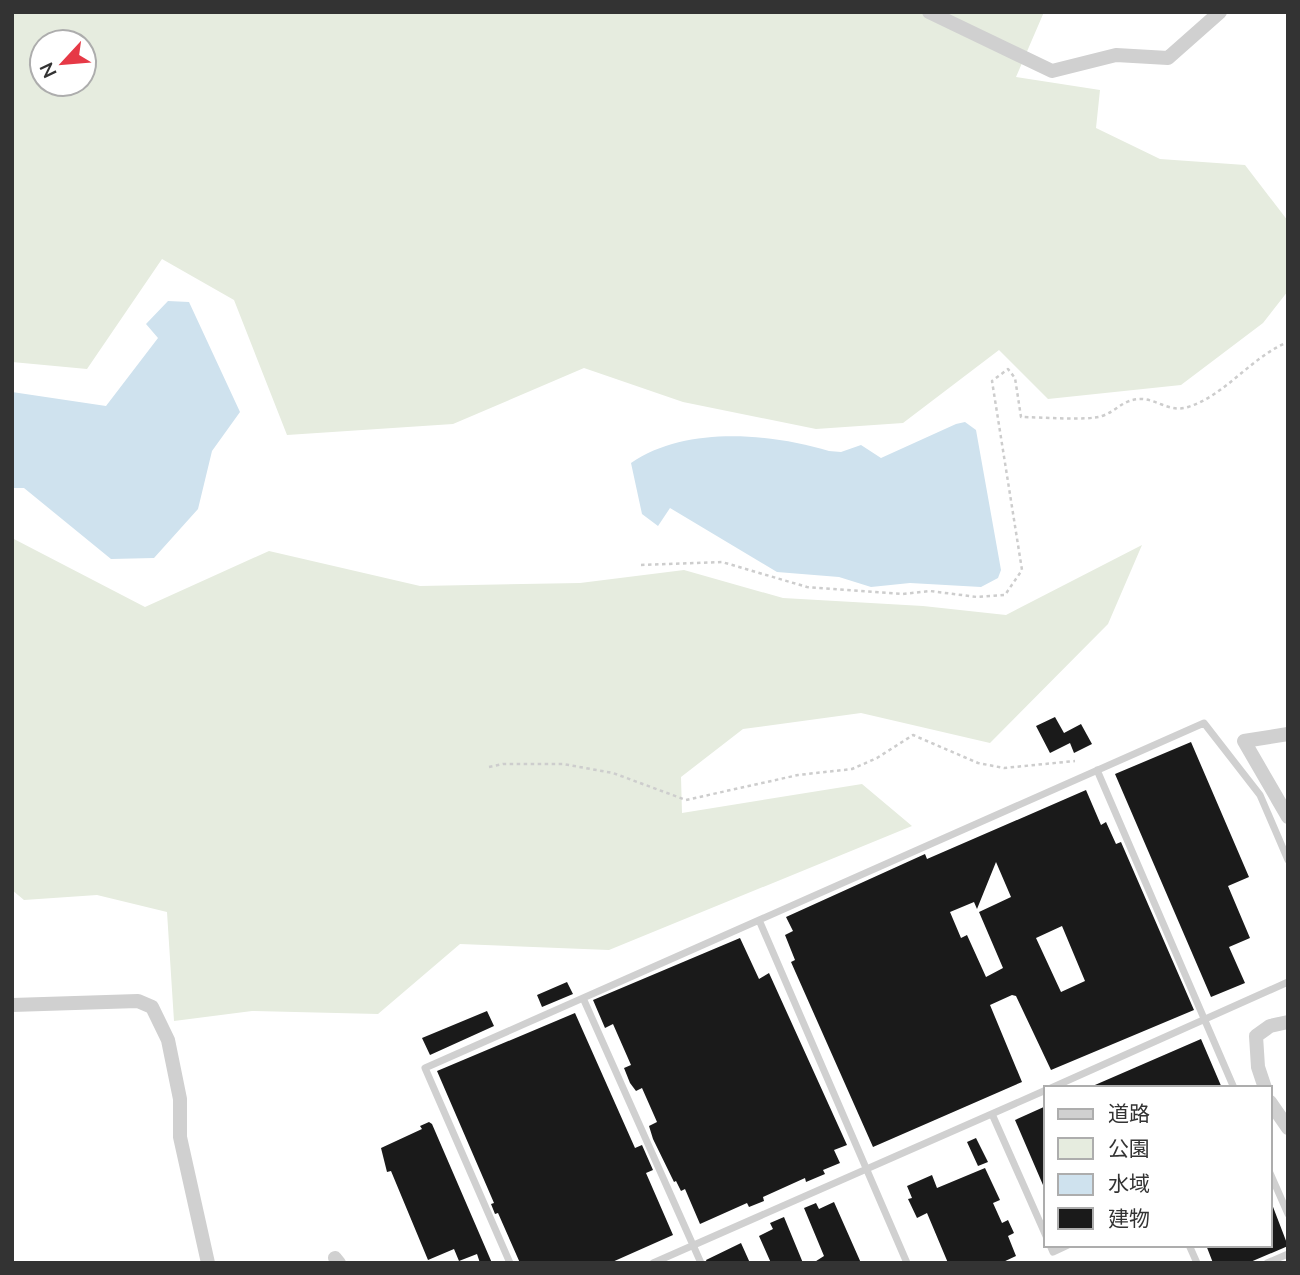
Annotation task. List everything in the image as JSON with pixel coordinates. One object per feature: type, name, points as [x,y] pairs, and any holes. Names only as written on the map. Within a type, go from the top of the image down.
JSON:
[{"type":"street","points":[[929,12],[1052,71],[1116,55],[1168,58],[1220,12]]},
{"type":"street","points":[[1288,734],[1244,741],[1288,817]]},
{"type":"street","points":[[12,1005],[138,1001],[152,1007],[167,1040],[173,1064],[180,1099],[180,1137],[208,1263]]},
{"type":"street","points":[[1264,1086],[1258,1067],[1256,1036],[1270,1026],[1288,1022]]},
{"type":"street","points":[[1272,1105],[1288,1128]]},
{"type":"lane","points":[[510,1263],[425,1068],[1204,723],[1261,795],[1288,860]]},
{"type":"lane","points":[[1097,770],[1233,1086]]},
{"type":"lane","points":[[759,920],[907,1263]]},
{"type":"lane","points":[[1055,1086],[1288,982]]},
{"type":"lane","points":[[583,998],[701,1263]]},
{"type":"lane","points":[[653,1263],[1044,1091]]},
{"type":"lane","points":[[992,1114],[1044,1231]]},
{"type":"lane","points":[[1272,1178],[1288,1214]]},
{"type":"lane","points":[[1190,1247],[1197,1263]]},
{"type":"lane","points":[[1268,1263],[1288,1254]]},
{"type":"path","points":[[641,565],[722,562],[807,587],[903,594],[930,591],[977,597],[1005,595],[1022,570],[992,381],[1008,369],[1015,378],[1021,416],[1102,417],[1124,402],[1143,399],[1164,407],[1187,407],[1229,383],[1276,347],[1288,342]]},
{"type":"path","points":[[489,767],[564,764],[613,773],[686,800],[798,775],[852,769],[877,758],[913,735],[978,763],[1004,768],[1075,761]]},
{"type":"green space","points":[[12,12],[1044,12],[1016,77],[1100,90],[1096,128],[1160,159],[1245,165],[1288,221],[1288,291],[1263,323],[1181,385],[1048,399],[999,350],[903,423],[816,429],[683,402],[584,368],[453,424],[287,435],[234,300],[162,259],[87,369],[12,362]]},
{"type":"green space","points":[[12,538],[145,607],[269,551],[420,586],[580,583],[684,570],[783,598],[923,606],[1006,615],[1142,545],[1108,624],[990,743],[861,713],[743,729],[681,777],[682,813],[862,784],[912,826],[609,950],[460,944],[378,1014],[252,1011],[174,1021],[167,912],[97,895],[24,900],[12,890]]},
{"type":"water","points":[[168,301],[189,302],[240,412],[212,451],[198,509],[154,558],[111,559],[24,488],[12,488],[12,392],[106,406],[158,338],[146,324]]},
{"type":"water","points":[[965,422],[976,430],[1001,570],[998,578],[981,587],[910,583],[871,587],[839,577],[777,572],[670,508],[658,526],[642,514],[631,463],[676,443],[728,436],[780,440],[841,452],[861,445],[881,458]]},
{"type":"building","points":[[1055,717],[1064,733],[1081,724],[1092,744],[1074,753],[1070,743],[1050,753],[1036,726]]},
{"type":"building","points":[[1191,742],[1249,877],[1228,886],[1250,938],[1229,947],[1245,983],[1211,997],[1115,774]]},
{"type":"building","points":[[1086,790],[1101,825],[1106,822],[1116,844],[1121,842],[1194,1010],[1051,1070],[1016,996],[1012,995],[990,1005],[1022,1082],[873,1147],[791,962],[795,960],[785,935],[793,931],[786,917],[925,854],[927,859]],"holes":[[[996,862],[1011,897],[979,912],[1003,968],[986,977],[967,935],[961,938],[950,912],[974,902],[977,909]],[[1062,926],[1085,981],[1061,992],[1036,938]]]},
{"type":"building","points":[[740,938],[759,979],[769,973],[847,1145],[834,1150],[840,1163],[823,1170],[825,1174],[806,1182],[805,1178],[763,1197],[764,1201],[749,1207],[747,1203],[700,1224],[685,1189],[681,1191],[676,1181],[674,1182],[653,1139],[649,1126],[657,1122],[642,1088],[636,1091],[630,1083],[624,1068],[631,1065],[613,1024],[605,1028],[593,1000]]},
{"type":"building","points":[[567,982],[573,994],[542,1007],[537,995]]},
{"type":"building","points":[[487,1011],[494,1026],[430,1055],[422,1038]]},
{"type":"building","points":[[575,1013],[635,1148],[642,1145],[653,1170],[646,1173],[673,1235],[610,1263],[520,1263],[498,1213],[495,1214],[491,1204],[494,1203],[437,1071]]},
{"type":"building","points":[[1201,1039],[1221,1086],[1093,1086]]},
{"type":"building","points":[[1044,1107],[1044,1187],[1015,1120]]},
{"type":"building","points":[[429,1122],[492,1263],[480,1263],[477,1254],[459,1261],[454,1249],[428,1260],[391,1171],[387,1172],[381,1148],[422,1129],[420,1126]]},
{"type":"building","points":[[976,1138],[988,1162],[978,1166],[967,1142]]},
{"type":"building","points":[[985,1168],[1000,1200],[993,1203],[1002,1223],[1008,1220],[1014,1233],[1008,1236],[1016,1256],[1001,1263],[948,1263],[927,1213],[917,1218],[908,1199],[912,1198],[907,1186],[932,1175],[937,1188]]},
{"type":"building","points":[[834,1202],[861,1263],[813,1263],[824,1256],[804,1208],[816,1203],[819,1209]]},
{"type":"building","points":[[1272,1204],[1288,1246],[1248,1263],[1213,1263],[1207,1247],[1272,1247]]},
{"type":"building","points":[[784,1217],[803,1263],[771,1263],[759,1236],[773,1229],[770,1223]]},
{"type":"building","points":[[741,1243],[750,1263],[707,1263],[706,1260]]}]
